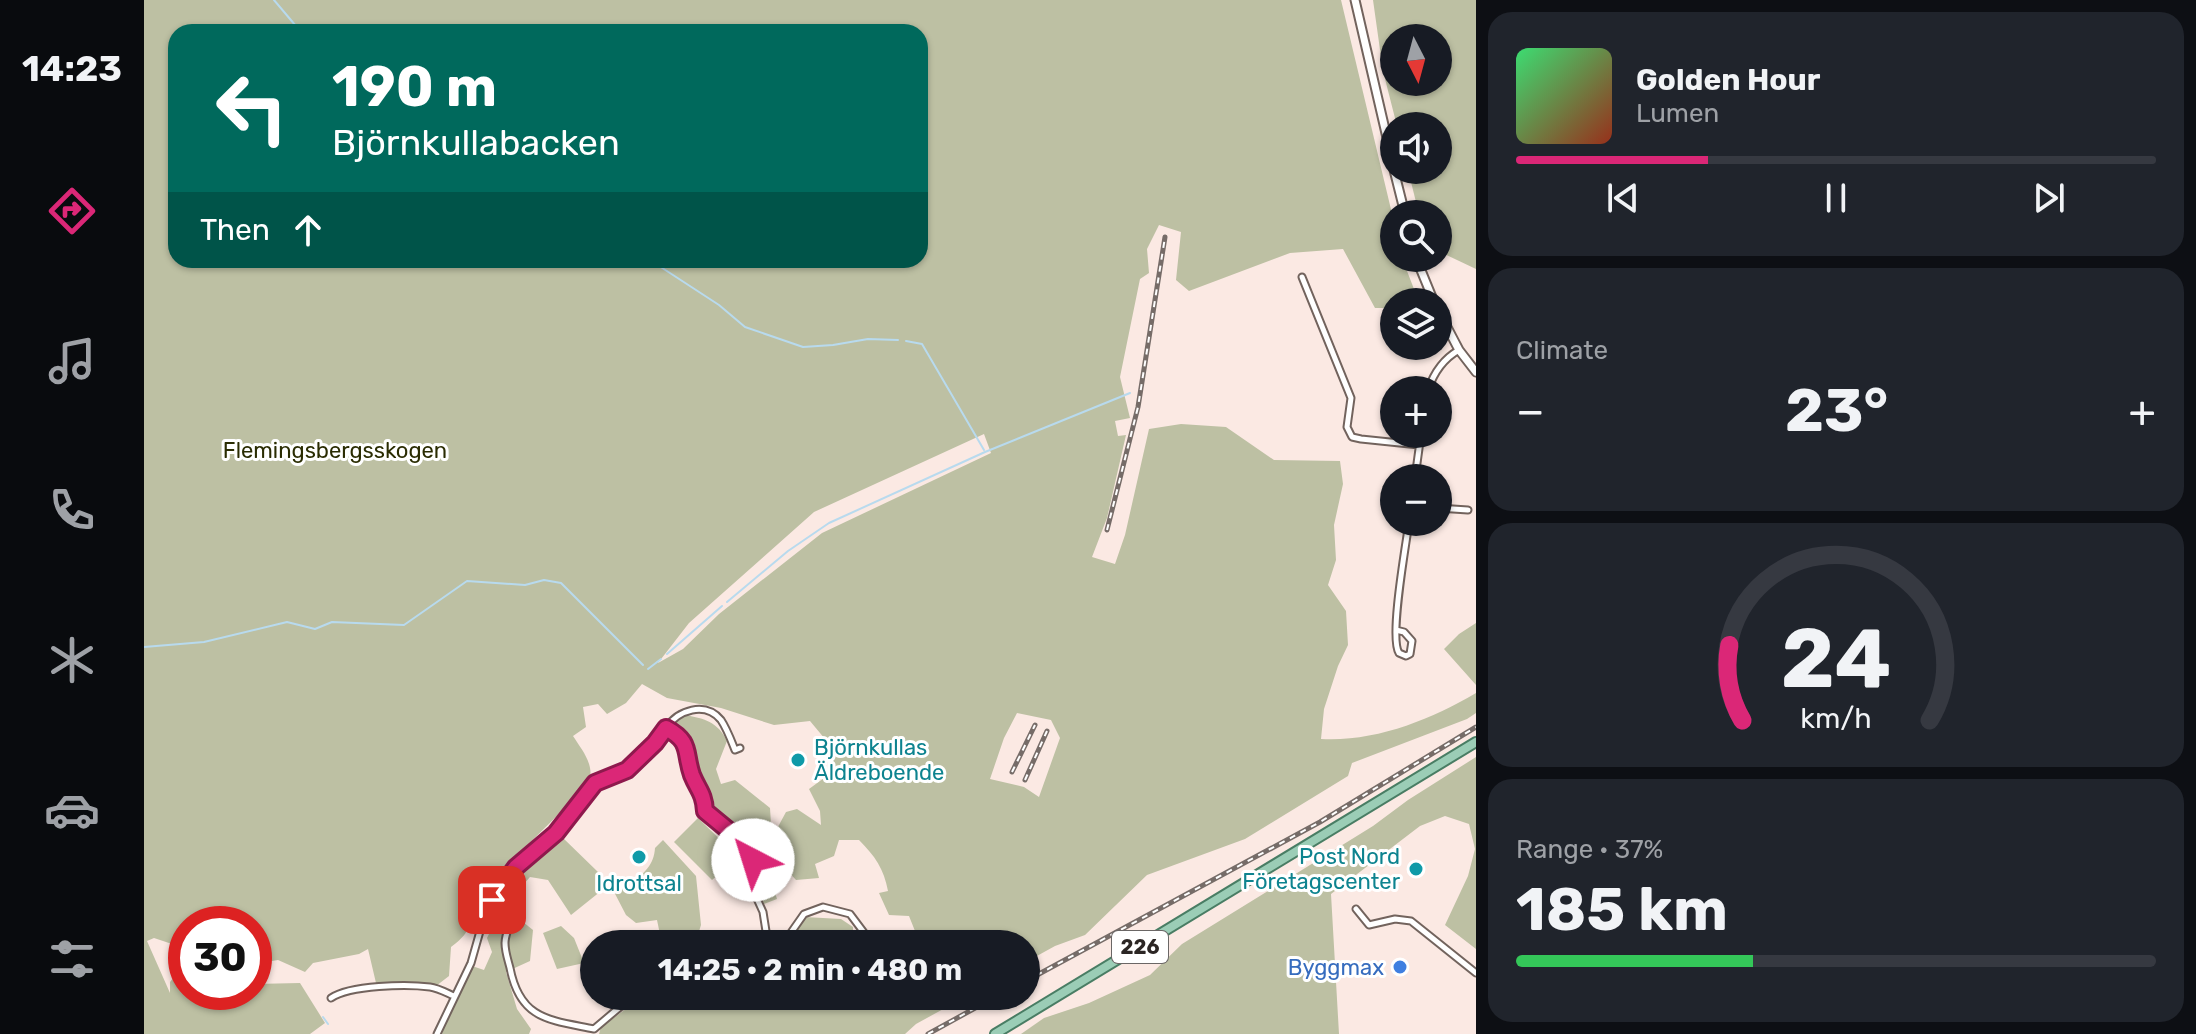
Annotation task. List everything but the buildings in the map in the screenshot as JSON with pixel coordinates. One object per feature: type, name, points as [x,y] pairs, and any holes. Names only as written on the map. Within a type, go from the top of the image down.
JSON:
[{"type":"main road","name":"226","points":[[995,1034],[1476,742]]},
{"type":"street","points":[[1355,0],[1381,112]]},
{"type":"street","points":[[1302,277],[1351,398],[1349,432],[1352,437],[1380,441]]},
{"type":"street","points":[[1452,337],[1476,372]]},
{"type":"street","points":[[1434,376],[1447,357],[1459,350]]},
{"type":"street","points":[[1452,509],[1468,510]]},
{"type":"street","points":[[1396,630],[1404,632],[1412,641],[1410,654],[1402,655],[1396,649],[1396,630],[1407,536]]},
{"type":"street","points":[[437,1034],[471,963],[486,910],[523,861],[556,833],[595,783],[620,774],[655,743],[674,717],[685,710],[709,712],[722,722],[735,750],[740,748]]},
{"type":"street","points":[[666,728],[678,735],[686,745],[692,775],[704,795],[705,811],[750,849],[753,890],[765,918],[766,930]]},
{"type":"street","points":[[502,886],[514,907],[505,940],[517,993],[533,1012],[594,1032],[617,1010]]},
{"type":"street","points":[[793,930],[804,914],[823,907],[850,914],[862,930]]},
{"type":"street","points":[[1356,909],[1369,925],[1395,919],[1411,921],[1476,973]]},
{"type":"street","points":[[331,998],[354,988],[377,987],[433,987],[454,996]]},
{"type":"green space","name":"Flemingsbergsskogen","points":[[144,0],[1341,0],[1380,163],[1380,184],[1385,184],[1389,200],[1380,200],[1380,272],[1407,272],[1414,288],[1380,288],[1380,308],[1375,308],[1343,249],[1290,253],[1189,291],[1176,280],[1181,232],[1159,225],[1147,249],[1149,273],[1140,279],[1120,377],[1130,418],[1115,421],[1118,436],[1126,435],[1107,518],[1092,557],[1115,564],[1125,535],[1149,429],[1181,424],[1226,427],[1274,460],[1340,461],[1343,484],[1334,525],[1336,560],[1328,585],[1346,611],[1348,645],[1324,709],[1321,739],[1382,733],[1440,712],[1476,693],[1476,713],[1352,763],[1348,776],[1245,839],[1147,875],[1085,935],[1040,954],[1040,930],[915,930],[909,916],[889,915],[879,893],[888,891],[884,876],[874,857],[859,840],[839,840],[834,856],[815,864],[819,878],[796,880],[785,868],[758,864],[786,812],[797,809],[821,825],[820,811],[809,789],[835,770],[830,745],[810,721],[774,725],[721,708],[667,698],[642,684],[626,703],[607,714],[598,704],[583,707],[586,727],[573,736],[589,764],[589,782],[518,855],[480,901],[467,930],[451,947],[449,976],[436,986],[376,983],[368,949],[359,954],[313,963],[305,972],[278,960],[272,961],[272,906],[168,906],[168,943],[154,938],[147,941],[168,988],[168,1010],[272,1010],[272,984],[300,983],[325,1023],[310,1034],[144,1034]],"holes":[[[984,434],[991,453],[822,533],[719,614],[683,649],[658,663],[689,623],[814,512]],[[1017,713],[1051,720],[1060,738],[1039,797],[1024,787],[990,779],[1004,738]]]},
{"type":"green space","points":[[1373,0],[1476,0],[1476,269],[1452,258],[1452,200],[1416,200],[1412,184],[1452,184],[1452,112],[1393,112],[1389,96],[1452,96],[1452,24],[1380,24],[1380,50]]},
{"type":"green space","points":[[1476,623],[1476,685],[1444,649]]},
{"type":"green space","points":[[684,715],[710,722],[727,741],[716,769],[721,784],[735,780],[770,808],[771,824],[759,849],[754,851],[710,807],[692,751],[672,724]]},
{"type":"green space","points":[[1476,757],[1476,949],[1445,925],[1468,876],[1475,849],[1469,824],[1445,816],[1420,826],[1331,894],[1339,1034],[1021,1034],[1044,1018],[1089,1003],[1150,975],[1182,944],[1373,826]]},
{"type":"green space","points":[[698,818],[738,857],[712,880],[674,842]]},
{"type":"green space","points":[[562,837],[598,872],[601,891],[571,915],[548,880],[530,877],[515,894],[508,885],[518,872]]},
{"type":"green space","points":[[663,840],[696,876],[699,930],[659,930],[657,920],[636,923],[626,915],[612,888],[623,876],[631,884],[640,876],[650,864],[655,848]]},
{"type":"green space","points":[[757,871],[769,873],[777,899],[764,904],[756,886]]},
{"type":"green space","points":[[503,906],[533,930],[530,961],[506,972],[517,1009],[531,1029],[529,1034],[442,1034],[449,1011],[472,966],[484,970],[492,952],[487,938]]},
{"type":"green space","points":[[805,917],[841,919],[853,927],[853,930],[796,930]]},
{"type":"green space","points":[[561,926],[574,938],[580,953],[580,964],[557,969],[543,933]]},
{"type":"green space","points":[[624,1010],[942,1010],[905,1034],[599,1034],[601,1027]]},
{"type":"waterway","points":[[274,0],[294,24]]},
{"type":"waterway","points":[[662,268],[719,305],[745,327],[803,347],[868,339],[898,340]]},
{"type":"waterway","points":[[906,341],[922,344],[984,450]]},
{"type":"waterway","points":[[727,602],[788,551],[829,523],[985,452],[1130,393]]},
{"type":"waterway","points":[[144,647],[204,642],[287,622],[315,629],[332,622],[404,625],[467,581],[525,585],[544,580],[561,583],[643,665]]},
{"type":"waterway","points":[[667,654],[722,606]]},
{"type":"waterway","points":[[648,669],[661,659]]},
{"type":"waterway","points":[[323,1017],[328,1024]]},
{"type":"railway","points":[[1107,530],[1138,407],[1165,237]]},
{"type":"railway","points":[[1012,772],[1035,725]]},
{"type":"railway","points":[[1040,973],[1320,822],[1476,727]]},
{"type":"railway","points":[[1025,780],[1047,731]]},
{"type":"railway","points":[[928,1034],[972,1010]]},
{"type":"place","name":"Björnkullas Äldreboende","points":[[798,760]]},
{"type":"place","name":"Idrottsal","points":[[639,857]]},
{"type":"place","name":"Post Nord Företagscenter","points":[[1416,869]]},
{"type":"place","name":"Byggmax","points":[[1400,967]]},
{"type":"route","points":[[492,900],[516,867],[556,833],[595,783],[627,770],[666,728],[678,735],[686,745],[692,775],[704,795],[705,811],[750,849],[753,860]]}]
